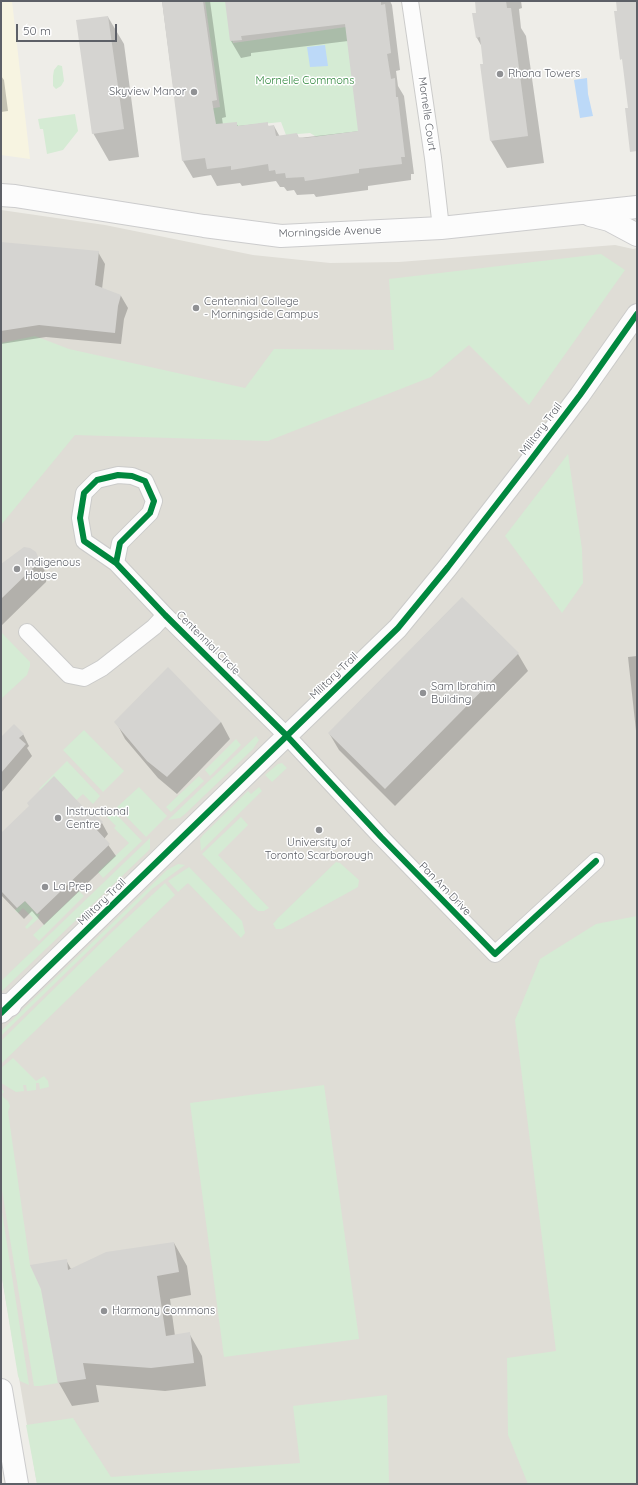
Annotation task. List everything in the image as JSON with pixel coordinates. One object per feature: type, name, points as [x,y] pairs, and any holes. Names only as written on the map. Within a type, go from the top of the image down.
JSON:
[{"type":"main road","name":"Morningside Avenue","points":[[1,195],[204,226],[281,236],[441,228],[637,207]]},
{"type":"main road","points":[[583,213],[609,220],[637,235]]},
{"type":"main road","points":[[1,1390],[17,1484]]},
{"type":"street","name":"Mornelle Court","points":[[410,1],[433,158],[441,228]]},
{"type":"street","name":"Military Trail","points":[[4,1008],[398,628],[448,568],[536,452],[637,314]]},
{"type":"street","name":"Centennial Circle","points":[[116,563],[120,543],[150,513],[154,501],[145,481],[132,476],[118,475],[97,480],[84,493],[80,518],[84,541],[116,563],[287,736]]},
{"type":"street","points":[[27,632],[69,675],[84,678],[102,668],[154,627],[165,614]]},
{"type":"street","name":"Pan Am Drive","points":[[287,736],[381,837],[495,954],[596,861]]},
{"type":"shaded area","points":[[1,1],[12,1],[30,159],[1,155]]},
{"type":"shaded area","name":"University of Toronto Scarborough","points":[[1,210],[105,225],[253,255],[330,263],[399,262],[615,245],[633,249],[637,248],[637,1484],[37,1484],[1,1272]]},
{"type":"green space","name":"Mornelle Commons","points":[[205,1],[227,1],[233,43],[346,27],[360,133],[320,139],[310,133],[286,135],[281,122],[204,130],[203,110],[220,107]]},
{"type":"green space","points":[[58,65],[62,66],[64,81],[61,86],[56,89],[53,86],[53,76],[54,70]]},
{"type":"green space","points":[[75,114],[78,131],[63,150],[47,154],[43,129],[40,129],[38,119]]},
{"type":"green space","points":[[601,254],[625,270],[529,405],[469,345],[431,377],[268,441],[75,435],[1,525],[1,343],[35,336],[69,349],[245,388],[274,349],[394,350],[389,279]]},
{"type":"green space","points":[[568,454],[582,549],[583,583],[562,613],[505,536]]},
{"type":"green space","points":[[1,632],[30,662],[30,666],[27,675],[1,699]]},
{"type":"green space","points":[[84,730],[124,771],[103,792],[63,750]]},
{"type":"green space","points":[[256,736],[259,740],[253,749],[185,814],[180,818],[168,820]]},
{"type":"green space","points":[[236,739],[241,745],[210,776],[205,770]]},
{"type":"green space","points":[[67,761],[100,796],[93,804],[83,794],[69,807],[39,789]]},
{"type":"green space","points":[[282,763],[287,768],[272,782],[265,775],[278,764]]},
{"type":"green space","points":[[199,776],[204,781],[171,812],[166,807]]},
{"type":"green space","points":[[139,787],[167,816],[146,837],[117,807]]},
{"type":"green space","points":[[259,787],[262,791],[201,851],[200,839],[203,835],[248,791],[251,794]]},
{"type":"green space","points":[[113,811],[142,841],[103,878],[98,872],[129,843],[114,828],[116,826],[107,817]]},
{"type":"green space","points":[[241,817],[248,825],[218,855],[269,908],[264,911],[258,911],[253,907],[202,854]]},
{"type":"green space","points":[[150,838],[150,849],[1,992],[1,981]]},
{"type":"green space","points":[[336,862],[340,863],[359,880],[358,887],[282,929],[276,929],[273,924],[278,918]]},
{"type":"green space","points":[[178,864],[185,865],[152,889],[1,1036],[1,1031],[47,986],[167,870]]},
{"type":"green space","points":[[189,867],[242,921],[245,933],[241,938],[188,883],[178,892],[168,881]]},
{"type":"green space","points":[[165,883],[175,895],[1,1064],[1,1041],[112,932]]},
{"type":"green space","points":[[79,891],[84,896],[39,941],[33,935]]},
{"type":"green space","points":[[25,901],[37,914],[40,914],[38,917],[39,918],[27,929],[25,927],[33,918],[23,908],[18,913],[15,910]]},
{"type":"green space","points":[[637,916],[637,1484],[528,1484],[508,1435],[507,1358],[556,1351],[515,1020],[540,959],[596,924]]},
{"type":"green space","points":[[13,1058],[36,1081],[44,1076],[48,1081],[49,1087],[40,1089],[39,1083],[36,1083],[36,1090],[27,1091],[26,1085],[23,1085],[24,1091],[16,1092],[1,1083],[1,1068]]},
{"type":"green space","points":[[324,1085],[359,1339],[224,1357],[190,1103]]},
{"type":"green space","points":[[1,1087],[4,1092],[2,1094],[3,1097],[8,1101],[10,1106],[8,1112],[30,1265],[41,1289],[58,1383],[40,1386],[34,1386],[1,1184]]},
{"type":"green space","points":[[1,1206],[29,1385],[20,1381],[18,1376],[1,1272]]},
{"type":"green space","points":[[387,1395],[389,1484],[37,1484],[26,1425],[73,1418],[111,1477],[300,1463],[293,1406]]},
{"type":"water","points":[[325,45],[328,66],[310,67],[307,47]]},
{"type":"water","points":[[587,78],[588,94],[593,116],[580,118],[574,80]]},
{"type":"building","name":"Skyview Manor","points":[[162,1],[203,1],[217,100],[212,101],[216,124],[237,122],[237,126],[268,122],[268,126],[274,125],[276,136],[297,133],[298,137],[305,138],[358,131],[345,24],[241,36],[242,40],[230,41],[225,1],[381,1],[381,5],[385,4],[391,53],[387,54],[391,79],[395,78],[396,97],[398,97],[405,157],[401,157],[402,164],[359,169],[359,173],[305,181],[304,177],[286,178],[285,173],[276,174],[275,170],[269,171],[268,164],[231,170],[231,166],[207,169],[205,158],[182,161]]},
{"type":"building","name":"Rhona Towers","points":[[475,1],[506,1],[507,8],[511,8],[528,136],[490,141],[480,64],[483,64],[480,37],[476,38],[472,13],[476,13]]},
{"type":"building","points":[[616,1],[637,1],[637,151],[630,152],[625,108],[628,108],[614,11],[617,11]]},
{"type":"building","points":[[108,16],[124,129],[92,134],[76,20]]},
{"type":"building","points":[[1,242],[99,251],[95,285],[121,295],[118,306],[115,333],[39,325],[1,331]]},
{"type":"building","name":"Indigenous House","points":[[24,547],[30,548],[36,552],[38,557],[36,565],[1,599],[1,564]]},
{"type":"building","name":"Sam Ibrahim Building","points":[[462,597],[519,653],[385,789],[328,733]]},
{"type":"building","points":[[168,667],[221,722],[167,777],[147,761],[114,722]]},
{"type":"building","points":[[14,724],[24,734],[19,738],[26,744],[1,773],[1,737]]},
{"type":"building","name":"Instructional Centre","points":[[54,776],[86,810],[88,807],[103,822],[96,829],[110,844],[37,914],[25,901],[17,908],[1,891],[1,833],[29,806],[27,803]]},
{"type":"building","name":"Harmony Commons","points":[[174,1242],[179,1272],[157,1276],[166,1336],[190,1332],[194,1363],[151,1368],[83,1363],[86,1379],[58,1383],[41,1289],[30,1265],[67,1259],[68,1270],[106,1252]]},
{"type":"cycle path","points":[[1,1013],[398,628],[448,567],[527,465],[580,395],[637,314]]},
{"type":"cycle path","points":[[116,563],[120,543],[150,513],[154,501],[145,481],[132,476],[118,475],[97,480],[84,493],[80,518],[84,541],[116,563],[165,615],[287,736],[381,837],[495,954],[596,861]]},
{"type":"place","name":"Rhona Towers","points":[[500,74]]},
{"type":"place","name":"Skyview Manor","points":[[194,92]]},
{"type":"place","name":"Centennial College - Morningside Campus","points":[[196,308]]},
{"type":"place","name":"Indigenous House","points":[[17,569]]},
{"type":"place","name":"Sam Ibrahim Building","points":[[423,693]]},
{"type":"place","name":"Instructional Centre","points":[[58,818]]},
{"type":"place","name":"University of Toronto Scarborough","points":[[319,830]]},
{"type":"place","name":"La Prep","points":[[45,887]]},
{"type":"place","name":"Harmony Commons","points":[[104,1311]]}]
